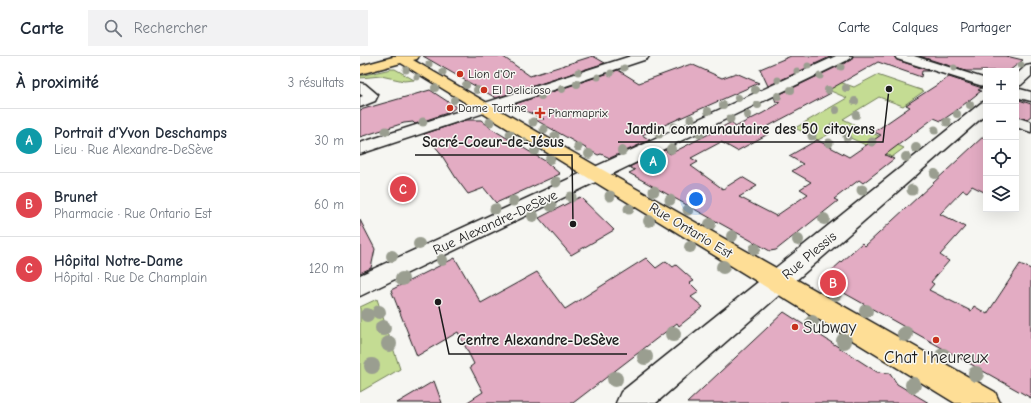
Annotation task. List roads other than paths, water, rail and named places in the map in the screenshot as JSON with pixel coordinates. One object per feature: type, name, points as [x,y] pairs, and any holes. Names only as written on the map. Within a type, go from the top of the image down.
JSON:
[{"type":"main road","name":"Rue Ontario Est","points":[[405,57],[596,174],[984,403]]},
{"type":"main road","points":[[360,80],[405,57]]},
{"type":"street","points":[[360,149],[643,56]]},
{"type":"street","name":"Rue Alexandre-DeSève","points":[[360,286],[846,56]]},
{"type":"street","points":[[901,56],[983,81]]},
{"type":"street","points":[[1019,80],[1030,71]]},
{"type":"street","points":[[360,80],[371,95],[370,98],[360,103]]},
{"type":"street","points":[[1019,93],[1031,97]]},
{"type":"street","name":"Rue Plessis","points":[[632,403],[983,111]]},
{"type":"street","points":[[1019,123],[1031,127]]},
{"type":"place","name":"Lion d'Or","points":[[460,74]]},
{"type":"place","name":"Jardin communautaire des 50 citoyens","points":[[889,89]]},
{"type":"place","name":"El Delicioso","points":[[484,90]]},
{"type":"place","name":"Dame Tartine","points":[[450,108]]},
{"type":"place","name":"Pharmaprix","points":[[540,113]]},
{"type":"place","name":"Portrait d’Yvon Deschamps","points":[[653,161]]},
{"type":"place","name":"Hôpital Notre-Dame","points":[[403,189]]},
{"type":"place","name":"Sacré-Coeur-de-Jésus","points":[[573,224]]},
{"type":"place","name":"Brunet","points":[[833,283]]},
{"type":"place","name":"Centre Alexandre-DeSève","points":[[438,302]]},
{"type":"place","name":"Subway","points":[[795,327]]},
{"type":"place","name":"Chat l'heureux","points":[[936,340]]}]
